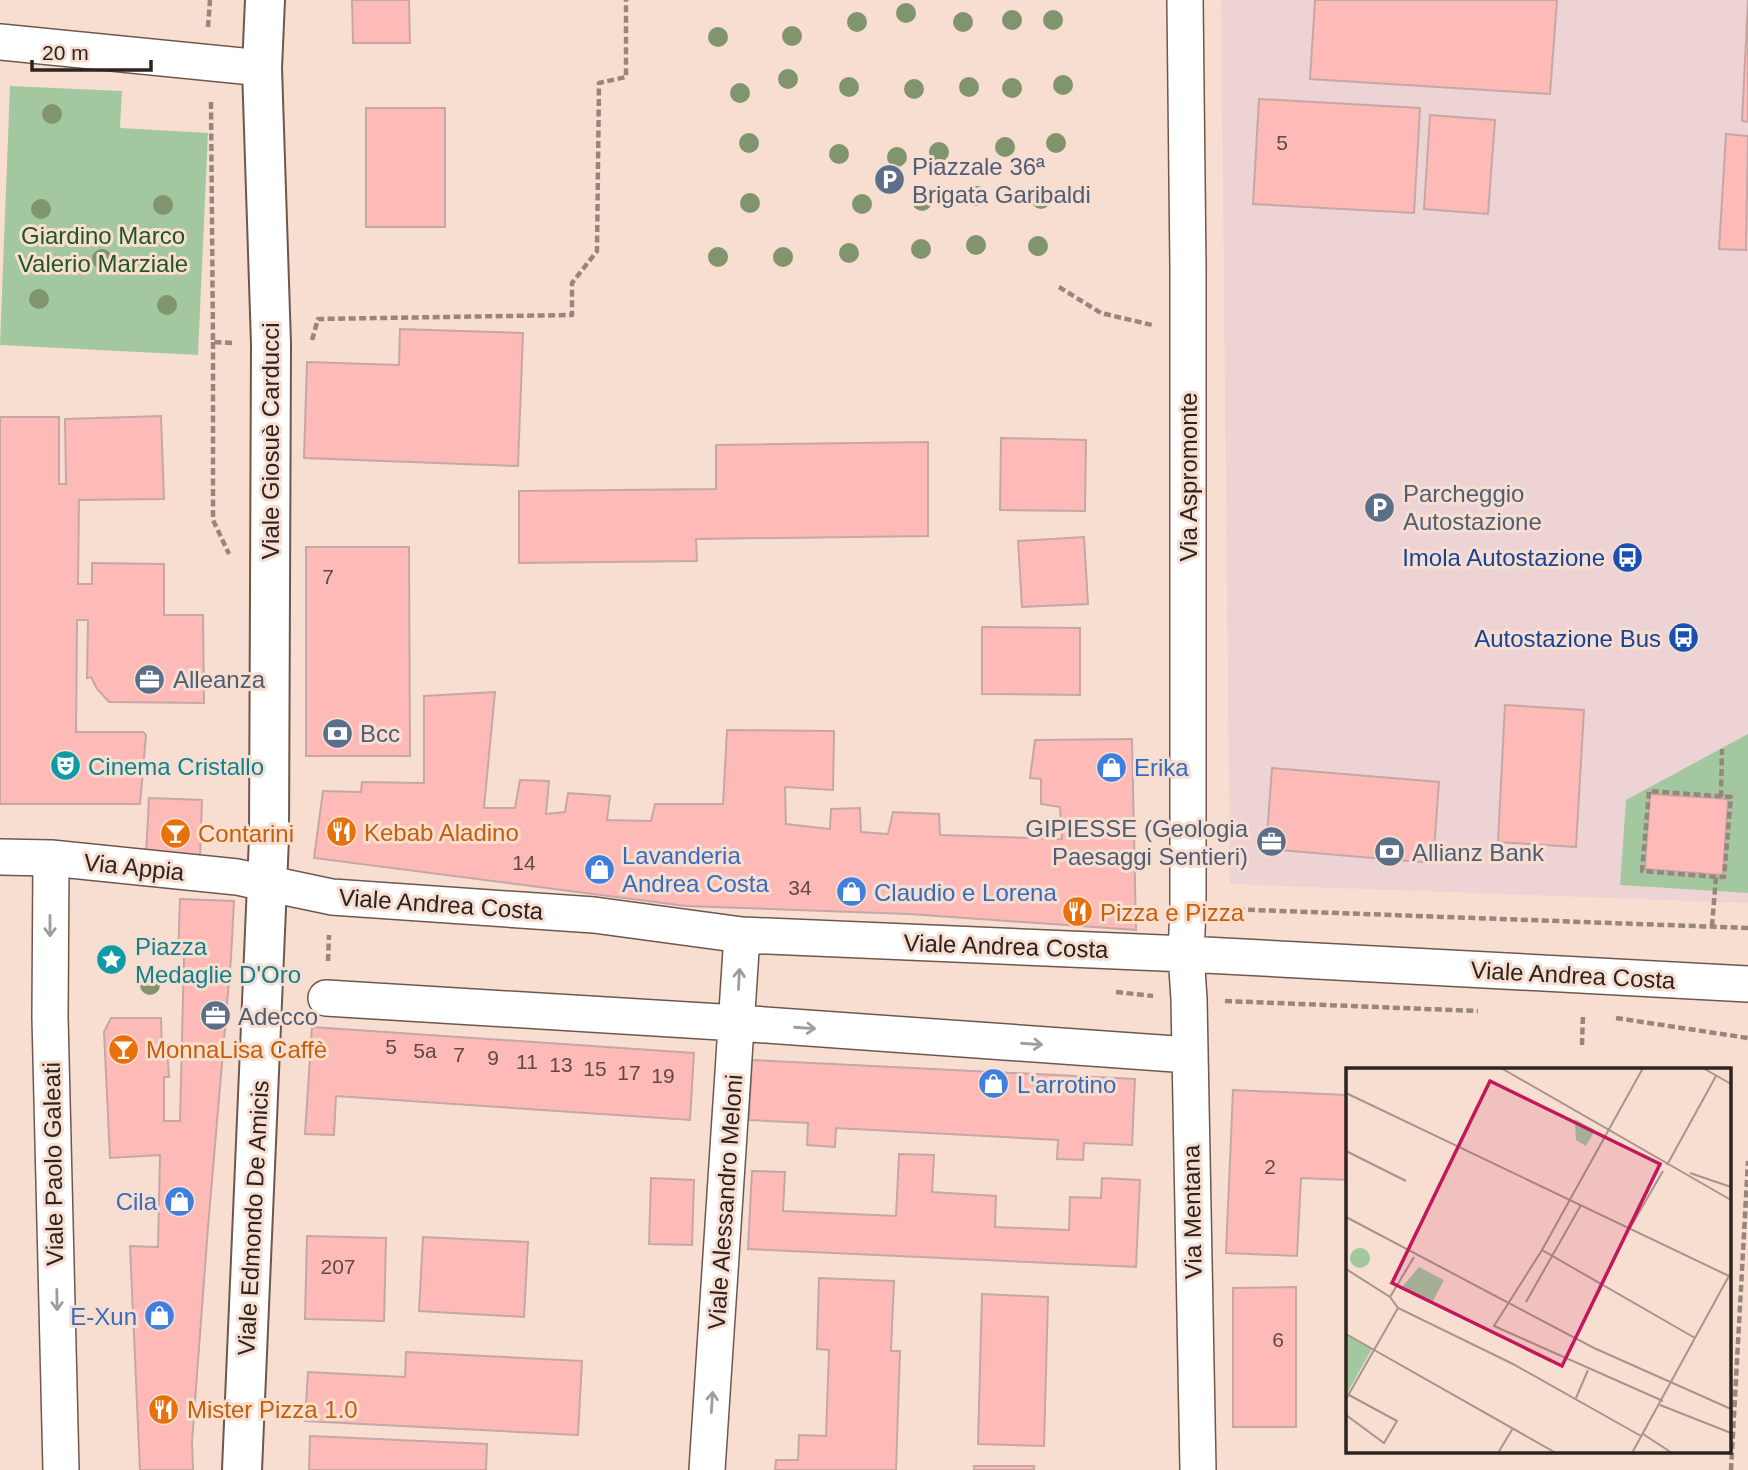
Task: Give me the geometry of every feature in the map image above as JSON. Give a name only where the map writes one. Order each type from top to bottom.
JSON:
[{"type":"street","name":"Viale Giosuè Carducci","points":[[265,0],[262,68],[271,344],[268,882]]},
{"type":"street","name":"Via Aspromonte","points":[[1185,0],[1188,268],[1186,954]]},
{"type":"street","points":[[0,42],[262,68]]},
{"type":"street","name":"Via Appia","points":[[0,857],[51,858],[268,882]]},
{"type":"street","name":"Viale Paolo Galeati","points":[[51,858],[50,1017],[61,1470]]},
{"type":"street","name":"Viale Andrea Costa","points":[[268,882],[332,897],[594,915],[741,935],[1186,954],[1748,984]]},
{"type":"street","name":"Viale Edmondo De Amicis","points":[[242,1470],[268,882]]},
{"type":"street","name":"Viale Alessandro Meloni","points":[[707,1470],[741,935]]},
{"type":"street","name":"Via Mentana","points":[[1186,954],[1198,1470]]},
{"type":"street","points":[[326,998],[737,1023],[1189,1055]]},
{"type":"path","points":[[211,104],[213,342],[271,344],[313,339],[318,319],[572,315],[572,282],[597,251],[599,83],[626,77],[626,0]]},
{"type":"path","points":[[1059,287],[1101,313],[1156,325]]},
{"type":"path","points":[[1721,797],[1723,749]]},
{"type":"path","points":[[1648,791],[1731,797],[1724,877],[1716,877],[1642,871],[1648,791]]},
{"type":"path","points":[[1712,926],[1716,877]]},
{"type":"path","points":[[1227,909],[1748,928]]},
{"type":"path","points":[[1582,1045],[1583,1015]]},
{"type":"path","points":[[1731,1470],[1748,1161]]},
{"type":"shaded area","points":[[1221,0],[1748,0],[1748,903],[1230,884]]},
{"type":"green space","name":"Giardino Marco Valerio Marziale","points":[[10,86],[122,91],[120,128],[208,133],[198,355],[0,345]]},
{"type":"green space","points":[[1748,734],[1748,893],[1620,885],[1626,800]]},
{"type":"building","points":[[352,0],[409,0],[410,43],[353,43]]},
{"type":"building","points":[[1315,0],[1557,0],[1550,94],[1310,79]]},
{"type":"building","points":[[1748,0],[1748,122],[1742,121]]},
{"type":"building","points":[[1259,99],[1420,108],[1414,213],[1253,204]]},
{"type":"building","points":[[366,108],[445,108],[445,227],[366,227]]},
{"type":"building","points":[[1430,115],[1495,120],[1488,214],[1424,209]]},
{"type":"building","points":[[1726,134],[1748,136],[1746,250],[1719,249]]},
{"type":"building","points":[[400,329],[523,333],[518,466],[304,458],[307,362],[399,365]]},
{"type":"building","points":[[161,416],[164,499],[79,500],[78,584],[92,584],[92,563],[164,564],[164,615],[203,615],[204,703],[109,702],[97,689],[91,677],[87,678],[88,620],[77,620],[76,732],[143,732],[146,735],[140,804],[0,804],[0,417],[59,417],[59,484],[66,484],[65,419]]},
{"type":"building","points":[[1001,438],[1086,440],[1085,511],[1000,510]]},
{"type":"building","points":[[928,442],[928,536],[696,539],[697,561],[519,563],[519,491],[716,489],[716,445]]},
{"type":"building","points":[[1084,537],[1088,604],[1022,607],[1018,541]]},
{"type":"building","points":[[306,547],[409,547],[410,756],[306,756]]},
{"type":"building","points":[[982,627],[1080,628],[1080,695],[982,694]]},
{"type":"building","points":[[495,692],[484,808],[515,808],[520,780],[549,781],[546,814],[565,812],[568,793],[610,796],[607,820],[651,821],[655,804],[723,804],[727,730],[834,731],[833,790],[785,787],[786,824],[830,829],[831,809],[860,808],[861,832],[888,834],[893,812],[939,814],[940,835],[1062,839],[1060,807],[1041,804],[1041,779],[1030,778],[1035,740],[1132,739],[1136,930],[909,914],[686,906],[314,858],[323,791],[361,792],[362,782],[424,783],[424,696]]},
{"type":"building","points":[[1505,705],[1584,710],[1576,847],[1498,842]]},
{"type":"building","points":[[1272,768],[1439,782],[1433,863],[1266,849]]},
{"type":"building","points":[[1650,794],[1728,799],[1723,875],[1645,869]]},
{"type":"building","points":[[149,798],[202,800],[200,858],[146,855]]},
{"type":"building","points":[[180,899],[234,901],[231,958],[192,1442],[193,1470],[140,1470],[130,1246],[158,1247],[160,1155],[110,1158],[104,1032],[111,1018],[161,1018],[162,1049],[167,1048],[169,1077],[164,1077],[164,1121],[180,1121],[184,956],[178,956]]},
{"type":"building","points":[[312,1027],[694,1053],[690,1120],[336,1096],[334,1135],[305,1134]]},
{"type":"building","points":[[752,1060],[1135,1079],[1132,1145],[1084,1143],[1083,1160],[1057,1159],[1058,1140],[836,1128],[835,1147],[807,1145],[808,1123],[749,1120]]},
{"type":"building","points":[[1233,1090],[1346,1095],[1346,1180],[1301,1178],[1297,1256],[1226,1253]]},
{"type":"building","points":[[899,1154],[934,1155],[932,1192],[996,1196],[995,1227],[1069,1230],[1070,1197],[1101,1198],[1102,1178],[1140,1180],[1136,1267],[748,1249],[752,1171],[785,1172],[783,1211],[896,1216]]},
{"type":"building","points":[[651,1178],[694,1180],[692,1245],[649,1244]]},
{"type":"building","points":[[307,1236],[386,1238],[384,1321],[305,1319]]},
{"type":"building","points":[[423,1237],[528,1242],[524,1317],[419,1311]]},
{"type":"building","points":[[819,1278],[894,1281],[891,1351],[900,1351],[896,1470],[775,1470],[776,1460],[798,1460],[799,1435],[826,1436],[829,1350],[817,1349]]},
{"type":"building","points":[[1296,1287],[1296,1427],[1233,1427],[1233,1288]]},
{"type":"building","points":[[982,1294],[1048,1297],[1044,1446],[978,1444]]},
{"type":"building","points":[[406,1352],[582,1361],[578,1435],[305,1421],[308,1372],[405,1377]]},
{"type":"building","points":[[310,1436],[487,1444],[486,1470],[309,1470]]},
{"type":"building","points":[[974,1466],[1034,1466],[1034,1470],[974,1470]]},
{"type":"place","name":"Piazzale 36ª Brigata Garibaldi","points":[[889,180]]},
{"type":"place","name":"Parcheggio Autostazione","points":[[1380,507]]},
{"type":"place","name":"Imola Autostazione","points":[[1628,557]]},
{"type":"place","name":"Autostazione Bus","points":[[1684,638]]},
{"type":"place","name":"Alleanza","points":[[150,679]]},
{"type":"place","name":"Bcc","points":[[337,733]]},
{"type":"place","name":"Cinema Cristallo","points":[[65,766]]},
{"type":"place","name":"Erika","points":[[1111,767]]},
{"type":"place","name":"Kebab Aladino","points":[[341,832]]},
{"type":"place","name":"Contarini","points":[[175,833]]},
{"type":"place","name":"GIPIESSE (Geologia Paesaggi Sentieri)","points":[[1271,842]]},
{"type":"place","name":"Allianz Bank","points":[[1389,852]]},
{"type":"place","name":"Lavanderia Andrea Costa","points":[[599,869]]},
{"type":"place","name":"Claudio e Lorena","points":[[851,892]]},
{"type":"place","name":"Pizza e Pizza","points":[[1077,912]]},
{"type":"place","name":"Piazza Medaglie D'Oro","points":[[112,960]]},
{"type":"place","name":"Adecco","points":[[215,1016]]},
{"type":"place","name":"MonnaLisa Caffè","points":[[123,1049]]},
{"type":"place","name":"L'arrotino","points":[[994,1084]]},
{"type":"place","name":"Cila","points":[[180,1201]]},
{"type":"place","name":"E-Xun","points":[[160,1316]]},
{"type":"place","name":"Mister Pizza 1.0","points":[[164,1409]]}]
